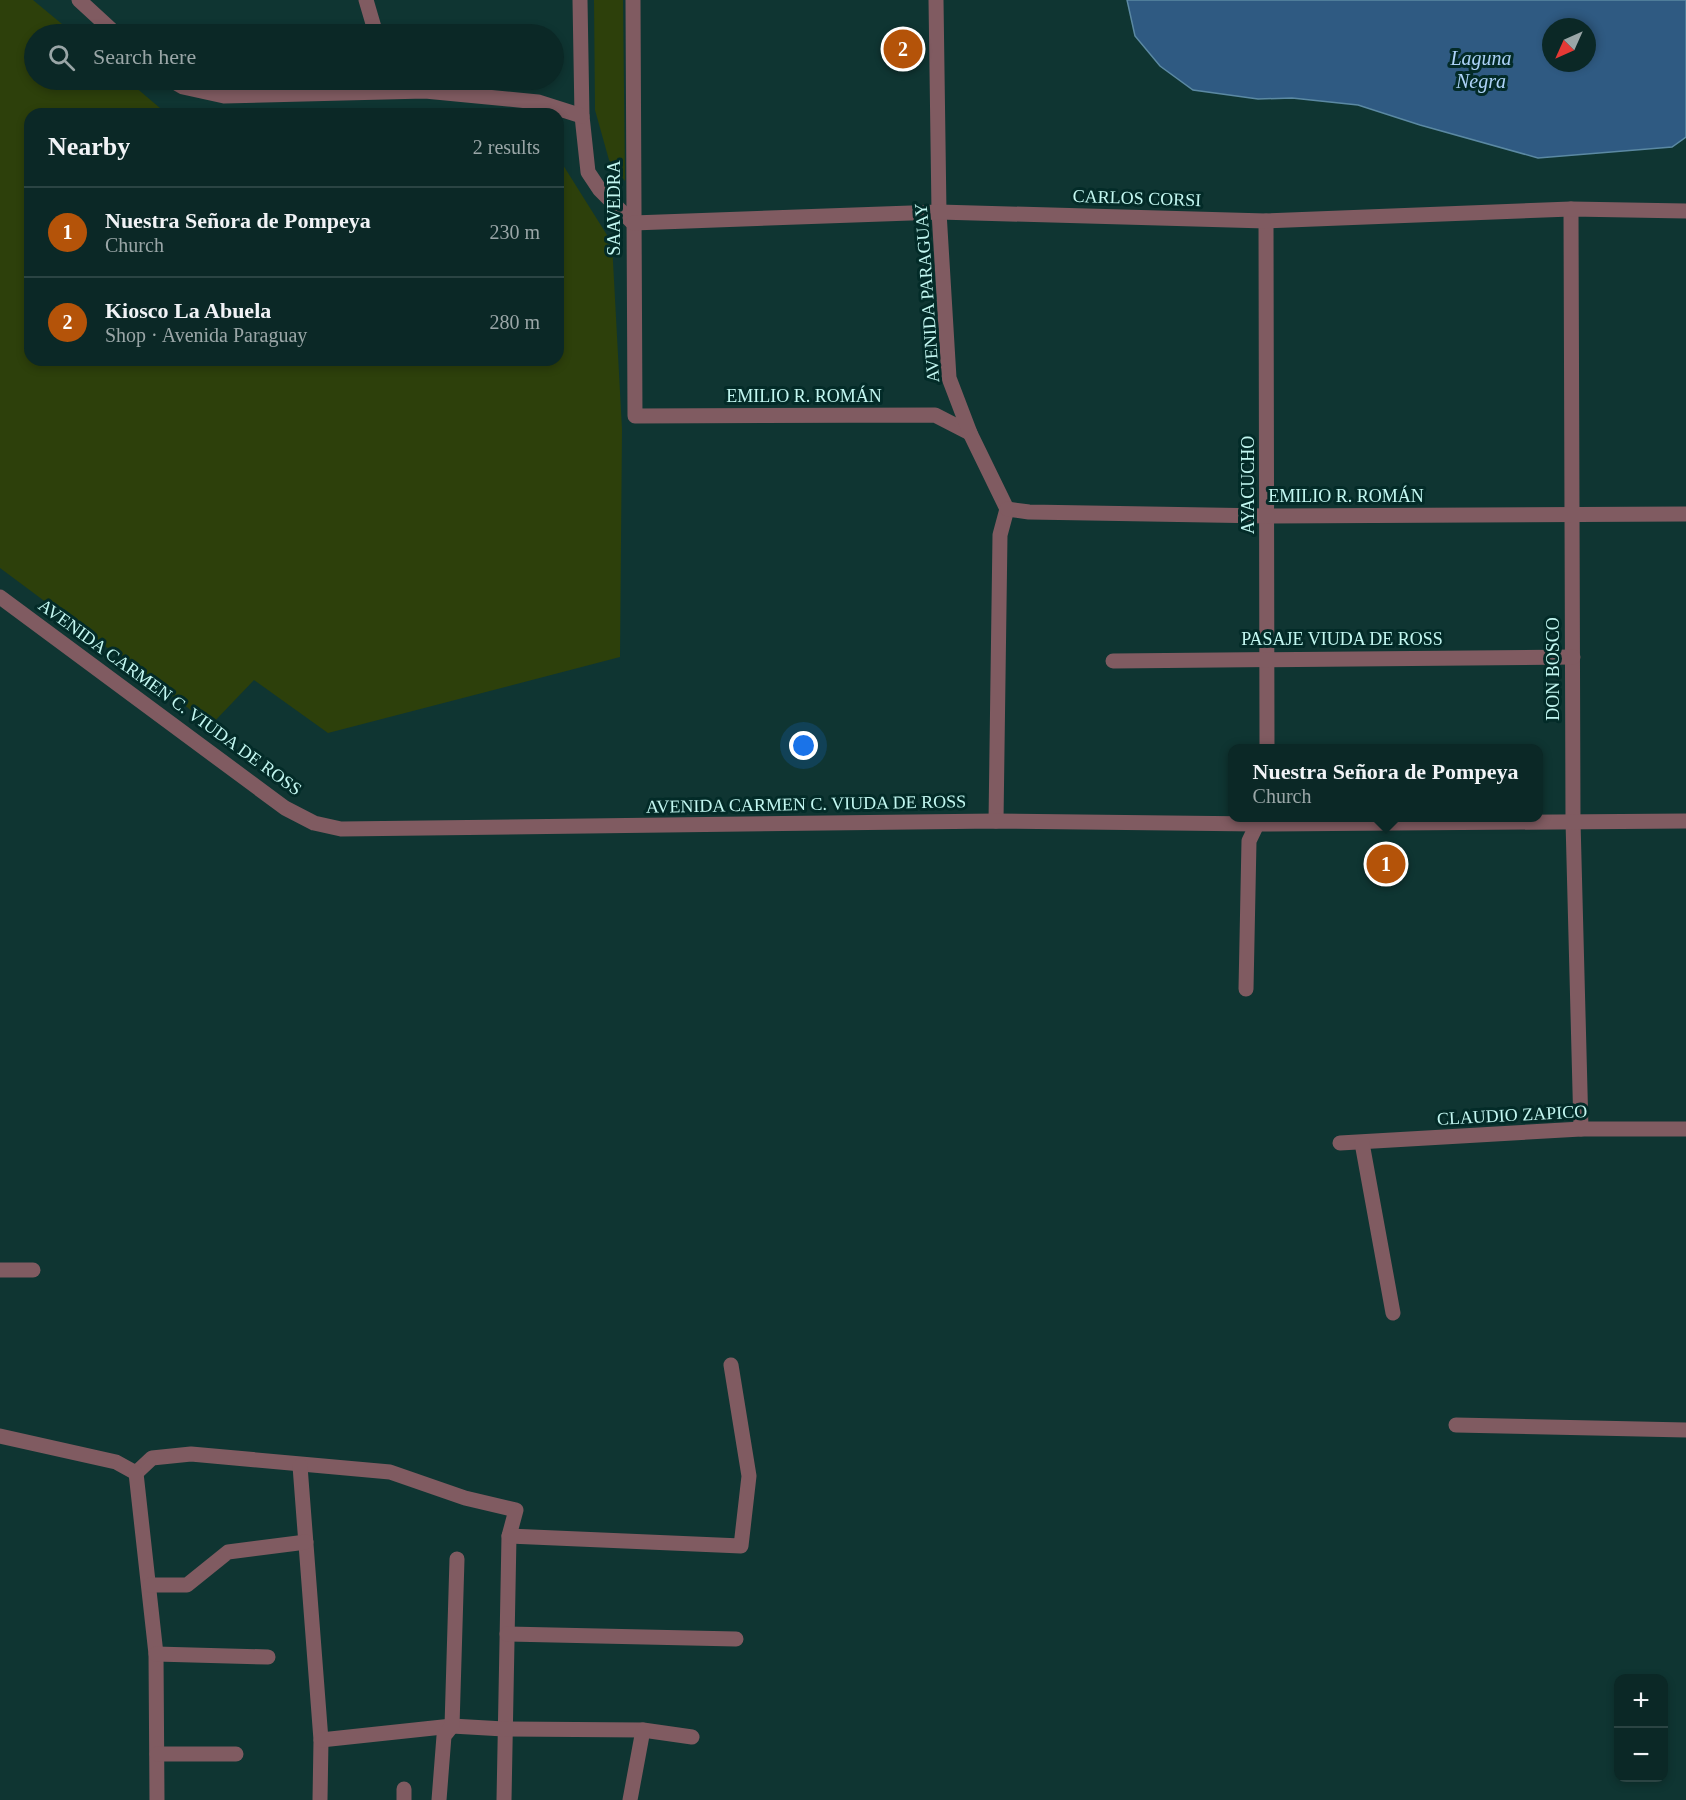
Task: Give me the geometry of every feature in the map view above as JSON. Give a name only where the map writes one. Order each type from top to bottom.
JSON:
[{"type":"street","points":[[79,0],[105,24]]},
{"type":"street","points":[[366,0],[373,24]]},
{"type":"street","name":"SAAVEDRA","points":[[580,0],[582,116],[588,172],[600,190],[633,223]]},
{"type":"street","name":"SAAVEDRA","points":[[633,0],[635,416]]},
{"type":"street","name":"AVENIDA PARAGUAY","points":[[936,0],[939,212],[949,378],[970,433],[1007,508]]},
{"type":"street","points":[[197,90],[224,96],[330,90]]},
{"type":"street","points":[[454,90],[538,102],[557,108]]},
{"type":"street","points":[[564,110],[582,116]]},
{"type":"street","name":"CARLOS CORSI","points":[[633,223],[939,212],[1266,221],[1571,209],[1686,211]]},
{"type":"street","name":"DON BOSCO","points":[[1571,209],[1573,821],[1581,1129]]},
{"type":"street","name":"AYACUCHO","points":[[1266,221],[1268,744]]},
{"type":"street","name":"EMILIO R. ROMÁN","points":[[635,416],[935,415],[970,433]]},
{"type":"street","points":[[996,821],[1000,535],[1007,508]]},
{"type":"street","name":"EMILIO R. ROMÁN","points":[[1007,508],[1029,512],[1268,516],[1686,514]]},
{"type":"street","name":"AVENIDA CARMEN C. VIUDA DE ROSS","points":[[0,597],[285,808],[314,823],[341,829],[996,821],[1228,821]]},
{"type":"street","name":"PASAJE VIUDA DE ROSS","points":[[1113,662],[1266,658],[1573,657]]},
{"type":"street","name":"AVENIDA CARMEN C. VIUDA DE ROSS","points":[[1543,821],[1686,821]]},
{"type":"street","points":[[1246,989],[1249,841],[1258,822]]},
{"type":"street","name":"CLAUDIO ZAPICO","points":[[1340,1143],[1581,1129],[1686,1130]]},
{"type":"street","points":[[1362,1143],[1393,1313]]},
{"type":"street","points":[[0,1270],[33,1270]]},
{"type":"street","points":[[509,1536],[741,1546],[749,1476],[731,1365]]},
{"type":"street","points":[[1456,1425],[1686,1430]]},
{"type":"street","points":[[0,1436],[116,1462],[136,1473]]},
{"type":"street","points":[[136,1473],[152,1458],[191,1454],[300,1466],[390,1472],[465,1498],[516,1510],[509,1536],[504,1800]]},
{"type":"street","points":[[300,1466],[321,1740],[320,1800]]},
{"type":"street","points":[[136,1473],[156,1654],[157,1800]]},
{"type":"street","points":[[150,1585],[187,1584],[228,1552],[306,1542]]},
{"type":"street","points":[[439,1800],[444,1736],[452,1726],[457,1559]]},
{"type":"street","points":[[507,1634],[736,1639]]},
{"type":"street","points":[[156,1654],[268,1657]]},
{"type":"street","points":[[321,1740],[452,1726],[504,1729],[643,1730],[692,1737]]},
{"type":"street","points":[[630,1800],[643,1730]]},
{"type":"street","points":[[157,1754],[236,1754]]},
{"type":"green space","points":[[0,0],[33,0],[62,24],[24,24],[24,90],[139,90],[160,108],[24,108],[24,366],[564,366],[564,167],[612,243],[622,429],[620,657],[328,733],[254,680],[211,725],[0,568]]},
{"type":"green space","points":[[594,0],[623,0],[625,181],[609,160],[595,110]]},
{"type":"water","name":"Laguna Negra","points":[[1127,0],[1686,0],[1686,137],[1672,147],[1538,158],[1358,105],[1292,98],[1258,99],[1193,90],[1160,66],[1135,36]]},
{"type":"place","name":"Kiosco La Abuela","points":[[903,49]]},
{"type":"place","name":"Nuestra Señora de Pompeya","points":[[1386,864]]}]
